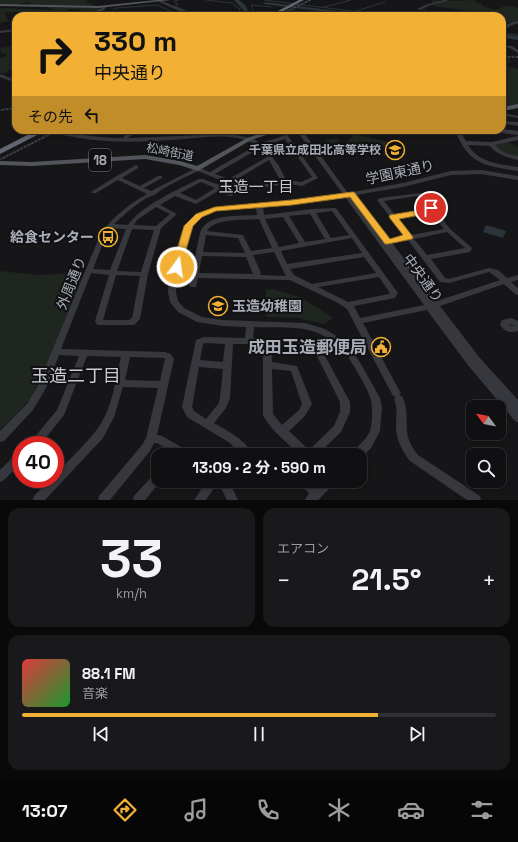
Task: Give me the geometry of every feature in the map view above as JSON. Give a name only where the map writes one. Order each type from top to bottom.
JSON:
[{"type":"highway","points":[[278,12],[303,0]]},
{"type":"highway","points":[[281,12],[303,0]]},
{"type":"highway","points":[[0,152],[30,134]]},
{"type":"highway","points":[[0,148],[34,134]]},
{"type":"main road","points":[[0,5],[104,7],[169,0]]},
{"type":"main road","points":[[506,108],[518,106]]},
{"type":"main road","name":"松崎街道","points":[[0,163],[32,164],[145,157],[180,163],[198,169],[249,139],[261,134]]},
{"type":"street","points":[[419,9],[426,4],[435,4],[448,0]]},
{"type":"street","points":[[160,1],[181,12]]},
{"type":"street","points":[[160,1],[185,12]]},
{"type":"street","points":[[93,12],[104,7]]},
{"type":"street","points":[[506,28],[518,22]]},
{"type":"street","points":[[0,32],[12,30]]},
{"type":"street","points":[[506,46],[511,47],[518,52]]},
{"type":"street","points":[[0,75],[12,80]]},
{"type":"street","points":[[506,115],[518,117]]},
{"type":"street","points":[[506,122],[518,124]]},
{"type":"street","points":[[506,132],[518,133]]},
{"type":"street","points":[[70,134],[83,137],[125,139],[187,138],[213,134]]},
{"type":"street","points":[[125,139],[130,134]]},
{"type":"street","points":[[233,134],[249,139],[261,145],[283,179],[282,181]]},
{"type":"street","name":"中央通り","points":[[302,134],[388,242],[470,362],[518,418]]},
{"type":"street","name":"中央通り","points":[[308,134],[349,194],[432,305],[518,407]]},
{"type":"street","points":[[459,134],[470,152],[480,159],[498,165],[518,169]]},
{"type":"street","points":[[198,169],[246,188],[280,183],[282,181],[302,184],[315,178],[287,138],[280,138],[261,145],[211,174]]},
{"type":"street","points":[[464,143],[492,144],[518,138]]},
{"type":"street","points":[[492,144],[502,154],[518,158]]},
{"type":"street","points":[[176,194],[196,202],[270,158]]},
{"type":"street","points":[[94,192],[136,167]]},
{"type":"street","name":"外周通り","points":[[0,438],[30,406],[41,388],[90,271],[104,233],[109,226],[123,211],[198,169]]},
{"type":"street","name":"学園東通り","points":[[250,324],[208,322],[194,318],[179,308],[174,302],[172,287],[186,231],[192,221],[199,215],[215,209],[292,203],[349,194],[403,185],[441,175],[460,172],[481,172],[518,178]]},
{"type":"street","points":[[140,188],[160,177]]},
{"type":"street","points":[[117,178],[153,194]]},
{"type":"street","points":[[156,205],[174,214],[158,228],[144,274],[134,322],[100,323],[99,321],[113,273],[129,228],[134,220],[156,205],[201,180],[228,191],[230,195]]},
{"type":"street","points":[[426,258],[468,250],[469,248],[448,230],[418,194],[380,200],[441,279],[449,281],[489,270],[495,272],[518,292]]},
{"type":"street","points":[[259,205],[261,218],[291,277],[347,305],[358,321],[398,396],[403,414],[402,435],[408,450],[414,458],[476,500]]},
{"type":"street","points":[[193,285],[203,233],[206,227],[219,220],[261,218],[332,208],[336,210],[394,293],[392,296],[352,302],[347,305]]},
{"type":"street","points":[[312,211],[329,240]]},
{"type":"street","points":[[393,217],[431,211]]},
{"type":"street","points":[[285,215],[303,245]]},
{"type":"street","points":[[109,226],[158,228]]},
{"type":"street","points":[[388,242],[448,230]]},
{"type":"street","points":[[203,233],[239,234],[250,254],[257,273],[256,277]]},
{"type":"street","points":[[199,254],[250,254],[354,236]]},
{"type":"street","points":[[285,267],[367,254]]},
{"type":"street","points":[[90,271],[144,274]]},
{"type":"street","points":[[312,288],[315,285],[381,274]]},
{"type":"street","points":[[195,275],[291,277]]},
{"type":"street","points":[[358,321],[432,305],[518,277]]},
{"type":"street","points":[[518,324],[508,321],[504,325],[509,329],[514,330],[518,328]]},
{"type":"street","points":[[250,341],[250,324],[294,325],[314,328],[329,334],[347,349],[375,398],[377,407],[375,431],[364,448]]},
{"type":"street","points":[[243,448],[234,440],[190,414],[187,408],[199,342],[204,340],[300,342],[316,349],[345,402],[345,412],[338,429],[316,448]]},
{"type":"street","points":[[208,424],[223,405],[225,398],[229,341]]},
{"type":"street","points":[[267,342],[268,415],[282,431],[300,448]]},
{"type":"street","points":[[57,352],[168,356],[170,359],[151,439],[141,454],[103,500]]},
{"type":"street","points":[[41,436],[55,421],[63,408],[84,353]]},
{"type":"street","points":[[44,498],[94,441],[106,425],[112,410],[126,355]]},
{"type":"street","points":[[195,363],[228,366]]},
{"type":"street","points":[[267,366],[292,366],[307,404],[302,412],[282,431]]},
{"type":"street","points":[[119,383],[164,385]]},
{"type":"street","points":[[151,439],[158,439],[171,448]]},
{"type":"street","points":[[0,477],[12,465]]},
{"type":"street","points":[[138,500],[151,484]]},
{"type":"street","points":[[199,500],[208,488]]},
{"type":"street","points":[[227,488],[233,500]]},
{"type":"street","points":[[313,496],[322,488]]},
{"type":"shaded area","points":[[0,0],[88,0],[86,2],[97,6],[33,6],[28,2],[16,5],[0,5]]},
{"type":"shaded area","points":[[433,0],[474,0],[475,2],[482,4],[482,6],[496,10],[502,7],[512,6],[518,8],[518,25],[506,21],[506,12],[470,12],[434,6],[431,4]]},
{"type":"shaded area","points":[[0,8],[56,10],[48,8],[100,8],[92,12],[77,11],[83,9],[71,9],[66,11],[68,12],[10,12],[4,13],[9,21],[0,23]]},
{"type":"shaded area","points":[[12,46],[12,69],[6,73],[0,73],[0,58],[6,57],[7,54],[1,53],[0,48]]},
{"type":"shaded area","points":[[506,58],[510,59],[511,62],[506,66]]},
{"type":"shaded area","points":[[506,66],[518,69],[518,105],[511,106],[506,104]]},
{"type":"shaded area","points":[[355,134],[396,144],[352,151],[346,143]]},
{"type":"shaded area","points":[[337,138],[347,150],[335,152],[325,140]]},
{"type":"shaded area","points":[[508,142],[518,147],[518,157],[501,151],[494,144]]},
{"type":"shaded area","points":[[486,225],[506,231],[503,238],[483,232]]},
{"type":"shaded area","points":[[0,271],[37,275],[84,273],[49,359],[31,398],[18,413],[0,429]]},
{"type":"shaded area","points":[[272,289],[300,297],[333,318],[324,324],[297,318],[268,317],[266,316],[266,290]]},
{"type":"waterway","points":[[174,1],[179,0]]},
{"type":"waterway","points":[[206,0],[232,3]]},
{"type":"waterway","points":[[236,0],[244,7],[246,12]]},
{"type":"waterway","points":[[264,0],[359,12]]},
{"type":"waterway","points":[[324,7],[351,0]]},
{"type":"waterway","points":[[174,2],[178,4],[175,6],[188,12]]},
{"type":"waterway","points":[[356,11],[385,2]]},
{"type":"waterway","points":[[265,3],[338,12]]},
{"type":"waterway","points":[[233,4],[240,9],[239,12]]},
{"type":"waterway","points":[[113,10],[116,8],[157,5],[172,12]]},
{"type":"waterway","points":[[252,12],[251,5],[272,7]]},
{"type":"waterway","points":[[291,12],[295,10]]},
{"type":"waterway","points":[[506,33],[518,35]]},
{"type":"waterway","points":[[506,36],[518,38]]},
{"type":"railway","points":[[286,12],[310,0]]},
{"type":"railway","points":[[506,57],[518,57]]},
{"type":"railway","points":[[0,110],[12,108]]},
{"type":"railway","points":[[1,159],[50,134]]},
{"type":"place","name":"千葉県立成田北高等学校","points":[[395,150]]},
{"type":"place","name":"給食センター","points":[[108,237]]},
{"type":"place","name":"玉造幼稚園","points":[[218,306]]},
{"type":"place","name":"成田玉造郵便局","points":[[381,347]]},
{"type":"district","name":"玉造一丁目","points":[[256,186]]},
{"type":"district","name":"玉造二丁目","points":[[76,375]]},
{"type":"route","points":[[177,267],[186,231],[192,221],[199,215],[215,209],[292,203],[352,194],[388,242],[409,237],[393,217],[431,211],[431,208]]}]
